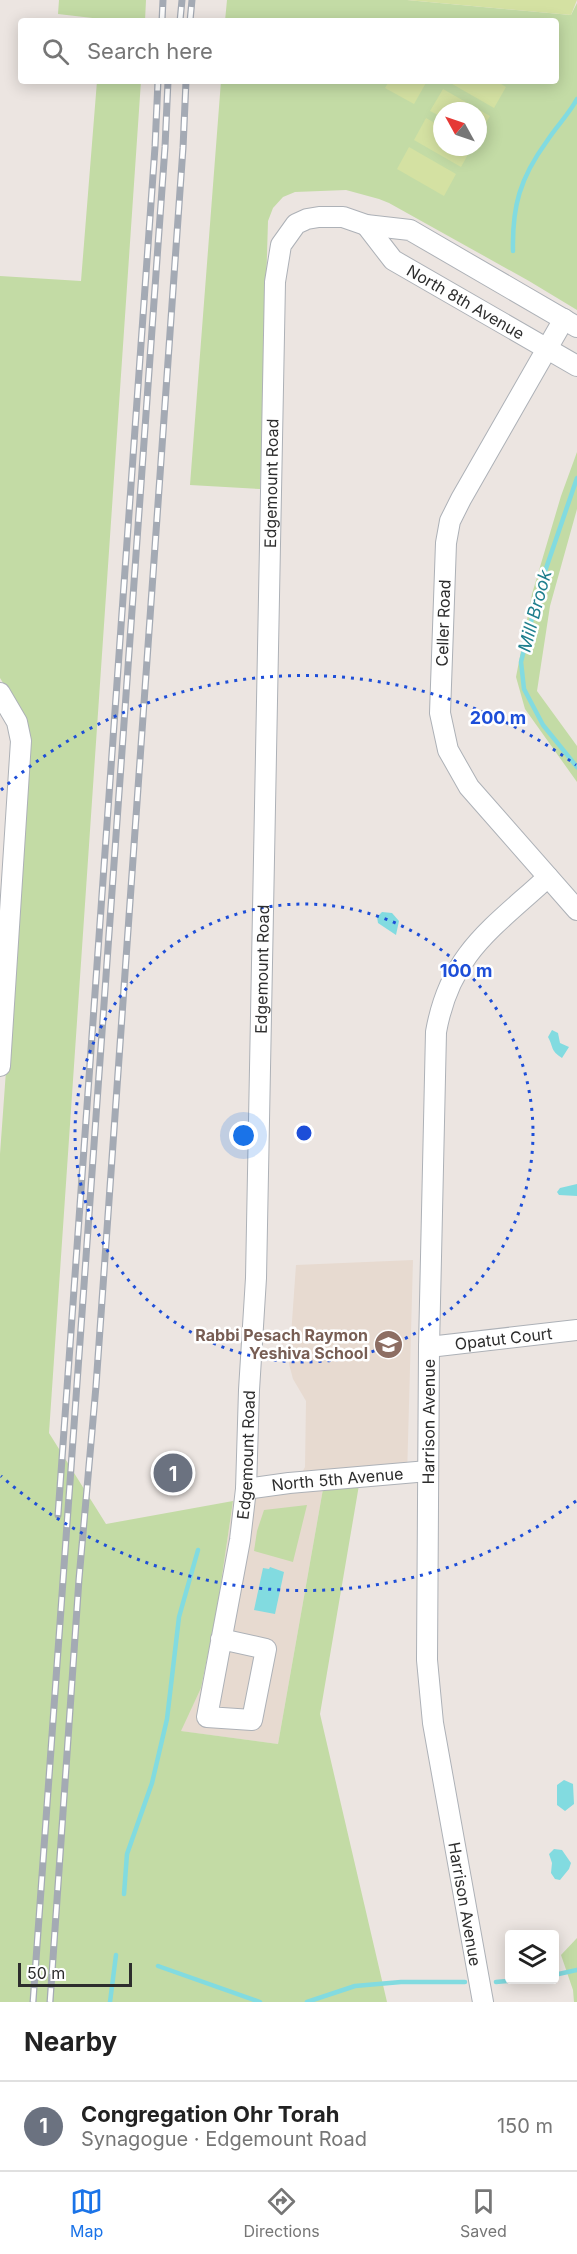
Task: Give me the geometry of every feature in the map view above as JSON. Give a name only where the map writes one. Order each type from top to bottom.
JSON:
[{"type":"street","name":"North 8th Avenue","points":[[296,224],[313,218],[343,217],[366,225],[410,230],[570,323]]},
{"type":"street","name":"Edgemount Road","points":[[221,1639],[266,1649],[252,1720],[207,1717],[221,1639],[240,1540],[246,1489],[256,1278],[275,282],[281,245],[296,224]]},
{"type":"street","name":"North 8th Avenue","points":[[366,225],[393,260],[577,366]]},
{"type":"street","name":"Celler Road","points":[[570,323],[546,348],[450,521],[446,543],[440,714],[448,750],[469,787],[577,910]]},
{"type":"street","points":[[0,693],[17,722],[21,741],[5,915],[0,1066]]},
{"type":"street","name":"Harrison Avenue","points":[[483,2002],[433,1723],[427,1660],[429,1347],[436,1032],[440,1009],[458,967],[486,933],[548,877]]},
{"type":"street","name":"Opatut Court","points":[[429,1347],[577,1330]]},
{"type":"street","name":"North 5th Avenue","points":[[246,1489],[428,1471]]},
{"type":"shaded area","points":[[413,1260],[407,1477],[323,1489],[278,1744],[180,1731],[201,1688],[217,1610],[233,1501],[291,1493],[305,1467],[306,1401],[293,1379],[289,1364],[296,1265]]},
{"type":"green space","points":[[59,0],[146,0],[145,18],[92,18],[58,14]]},
{"type":"green space","points":[[227,0],[407,0],[571,15],[577,3],[577,310],[529,281],[379,199],[346,190],[295,192],[283,197],[273,208],[268,221],[260,489],[190,485],[221,84],[559,84],[559,18],[225,18]]},
{"type":"green space","points":[[407,0],[577,0],[571,15]]},
{"type":"green space","points":[[97,84],[141,84],[49,1433],[106,1524],[233,1501],[217,1610],[201,1688],[181,1731],[278,1744],[323,1489],[359,1485],[320,1714],[387,2002],[0,2002],[0,1154],[30,738],[24,717],[0,678],[0,276],[81,281]]},
{"type":"green space","points":[[387,84],[425,84],[414,104],[385,88]]},
{"type":"green space","points":[[452,84],[501,84],[506,87],[494,108]]},
{"type":"green space","points":[[443,89],[466,102],[435,102]]},
{"type":"green space","points":[[426,118],[433,122],[433,151],[414,140]]},
{"type":"green space","points":[[409,147],[456,174],[444,196],[397,169]]},
{"type":"green space","points":[[442,156],[467,156],[461,167]]},
{"type":"green space","points":[[577,452],[577,509],[550,606],[537,691],[577,746],[577,782],[525,709],[516,677],[532,594],[561,496]]},
{"type":"green space","points":[[307,1505],[293,1562],[254,1551],[257,1531],[264,1510]]},
{"type":"green space","points":[[577,1938],[577,2002],[574,2002],[573,1990],[561,1955]]},
{"type":"water","points":[[382,912],[392,913],[399,921],[396,935],[378,923],[377,917]]},
{"type":"water","points":[[552,1030],[558,1033],[560,1043],[569,1047],[562,1058],[554,1051],[548,1037]]},
{"type":"water","points":[[577,1184],[577,1196],[559,1195],[557,1192],[560,1188]]},
{"type":"water","points":[[270,1567],[284,1572],[275,1614],[254,1610],[263,1568],[269,1569]]},
{"type":"water","points":[[564,1780],[573,1784],[574,1804],[565,1811],[557,1805],[557,1785]]},
{"type":"water","points":[[554,1849],[562,1850],[571,1863],[560,1880],[555,1879],[551,1873],[552,1863],[549,1854]]},
{"type":"waterway","name":"Mill Brook","points":[[513,251],[516,206],[524,180],[530,167],[577,99]]},
{"type":"waterway","name":"Mill Brook","points":[[577,478],[540,586],[521,662],[524,689],[543,725],[577,767]]},
{"type":"waterway","points":[[124,1894],[127,1854],[152,1783],[167,1719],[179,1617],[198,1550]]},
{"type":"waterway","name":"Mill Brook","points":[[110,2002],[116,1955]]},
{"type":"waterway","name":"Mill Brook","points":[[158,1966],[260,2002]]},
{"type":"waterway","name":"Mill Brook","points":[[559,1974],[577,1970]]},
{"type":"waterway","name":"Mill Brook","points":[[496,1982],[505,1981]]},
{"type":"waterway","name":"Mill Brook","points":[[307,2002],[355,1986],[401,1982],[465,1982]]},
{"type":"railway","points":[[162,18],[163,0]]},
{"type":"railway","points":[[180,18],[182,0]]},
{"type":"railway","points":[[190,18],[192,0]]},
{"type":"railway","points":[[58,1515],[158,84]]},
{"type":"railway","points":[[33,2002],[168,84]]},
{"type":"railway","points":[[50,2002],[79,1579],[96,1386],[186,84]]},
{"type":"place","name":"Rabbi Pesach Raymon Yeshiva School","points":[[389,1344]]},
{"type":"place","name":"Congregation Ohr Torah","points":[[173,1473]]}]
